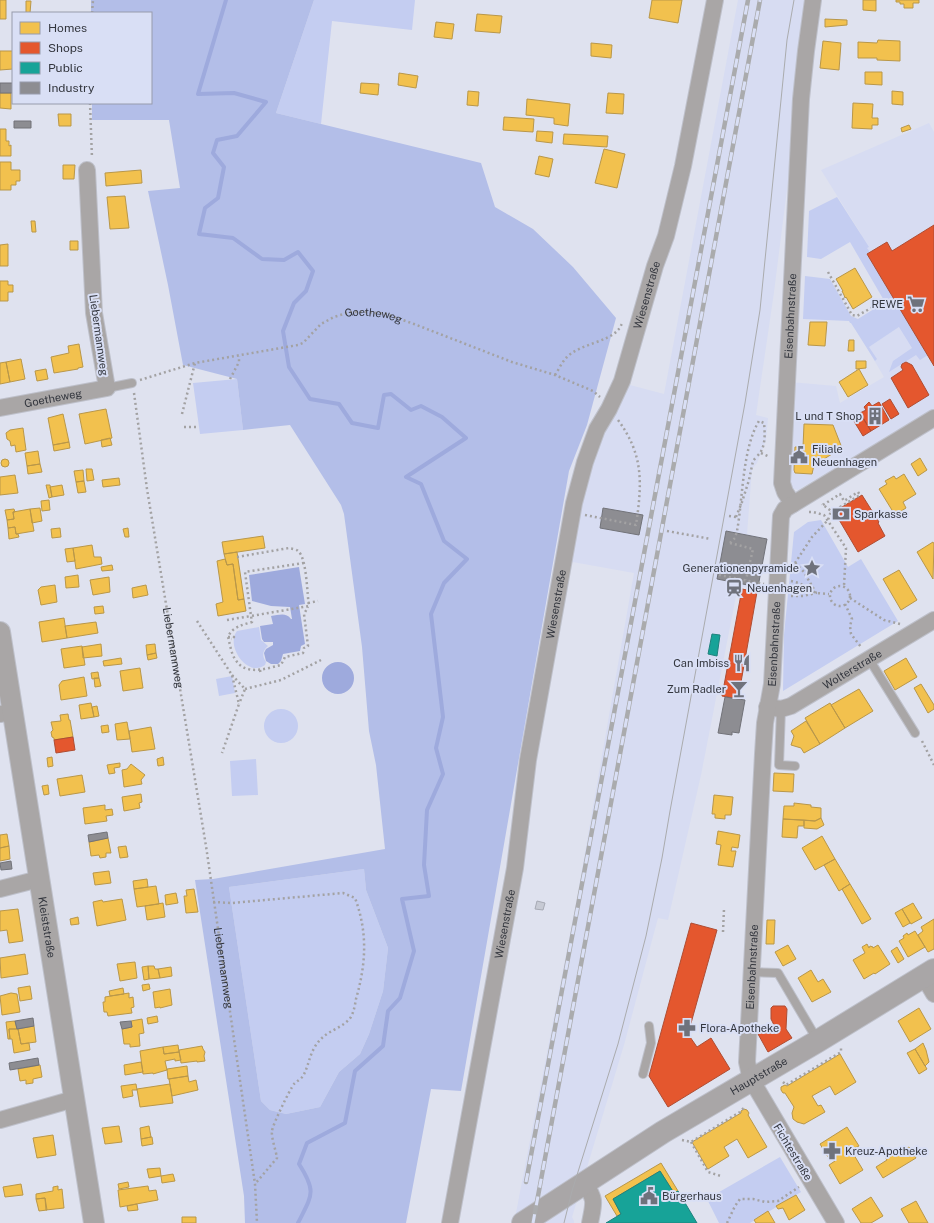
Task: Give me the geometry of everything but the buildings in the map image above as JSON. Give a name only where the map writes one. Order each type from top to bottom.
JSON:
[{"type":"main road","name":"Hauptstraße","points":[[523,1223],[663,1132],[818,1041],[931,980]]},
{"type":"street","name":"Wiesenstraße","points":[[450,1223],[514,868],[528,760],[574,503],[594,436],[614,415],[622,381],[655,266],[666,236],[683,166],[715,0]]},
{"type":"street","name":"Eisenbahnstraße","points":[[751,1080],[746,1062],[763,764],[774,708],[772,684],[774,588],[781,516],[785,508],[793,504],[785,492],[782,483],[800,201],[802,86],[813,0]]},
{"type":"street","name":"Liebermannweg","points":[[87,170],[94,313],[107,388]]},
{"type":"street","name":"Goetheweg","points":[[0,408],[107,388]]},
{"type":"street","points":[[793,504],[934,418]]},
{"type":"street","name":"Wolterstraße","points":[[774,708],[791,706],[934,620]]},
{"type":"street","name":"Kleiststraße","points":[[0,632],[6,713],[39,879],[94,1223]]},
{"type":"street","points":[[0,889],[39,879]]},
{"type":"street","name":"Fichtestraße","points":[[751,1080],[836,1223]]},
{"type":"street","points":[[0,1120],[74,1099]]},
{"type":"street","points":[[585,1183],[593,1196],[594,1205],[590,1223]]},
{"type":"lane","name":"Liebermannweg","points":[[107,388],[132,383]]},
{"type":"lane","points":[[869,659],[914,733]]},
{"type":"lane","points":[[774,708],[779,765]]},
{"type":"lane","points":[[763,764],[795,766]]},
{"type":"lane","points":[[752,972],[778,973],[818,1041]]},
{"type":"lane","points":[[643,1074],[651,1044],[649,1026]]},
{"type":"path","points":[[92,12],[93,0]]},
{"type":"path","points":[[87,170],[93,157],[90,104]]},
{"type":"path","points":[[828,272],[852,315],[857,316],[878,304]]},
{"type":"path","name":"Goetheweg","points":[[132,383],[195,363],[298,345],[303,343],[321,324],[334,317],[350,312],[386,314],[512,362],[555,375],[593,391],[599,396],[614,415],[634,449],[638,459],[640,476],[640,493],[636,525],[602,518]]},
{"type":"path","points":[[555,375],[568,355],[585,346],[604,339],[617,331]]},
{"type":"path","points":[[230,379],[239,362],[239,356]]},
{"type":"path","points":[[182,414],[195,363]]},
{"type":"path","name":"Liebermannweg","points":[[132,383],[147,489],[206,846],[255,1184],[257,1223]]},
{"type":"path","points":[[730,516],[736,517],[745,495],[753,461],[761,453],[765,435],[764,423],[759,421],[755,428],[747,458],[737,531],[730,543],[753,548],[746,580]]},
{"type":"path","points":[[184,428],[200,427]]},
{"type":"path","points":[[823,505],[840,494],[844,501],[858,492],[860,495],[840,506],[838,514],[831,512]]},
{"type":"path","points":[[808,512],[824,515],[846,548],[844,586]]},
{"type":"path","points":[[795,563],[812,537],[828,520]]},
{"type":"path","points":[[667,531],[711,539]]},
{"type":"path","points":[[237,557],[289,548],[298,550],[304,563],[308,604],[304,614],[308,646],[304,648],[303,653],[286,657],[281,665],[260,670],[248,669],[240,665],[234,658],[229,638],[233,629],[252,622],[245,572],[304,563]]},
{"type":"path","points":[[778,558],[790,559],[795,563],[804,572],[816,593]]},
{"type":"path","points":[[719,575],[746,580],[803,596],[816,593],[829,594]]},
{"type":"path","points":[[774,588],[788,580],[799,583],[816,593]]},
{"type":"path","points":[[829,594],[835,586],[844,586],[849,592],[850,598],[884,620],[901,624]]},
{"type":"path","points":[[829,594],[834,604],[840,606],[845,604],[850,598]]},
{"type":"path","points":[[227,620],[304,607],[318,601]]},
{"type":"path","points":[[845,604],[852,619],[850,626],[851,634],[869,659]]},
{"type":"path","points":[[197,621],[232,675],[246,689]]},
{"type":"path","points":[[246,689],[281,680],[321,660]]},
{"type":"path","points":[[260,670],[261,675]]},
{"type":"path","points":[[232,675],[239,704]]},
{"type":"path","points":[[222,754],[239,704],[246,689]]},
{"type":"path","points":[[914,733],[921,738],[930,753],[929,756],[934,765]]},
{"type":"path","points":[[213,902],[232,903],[344,893],[356,898],[364,926],[362,935],[365,948],[362,976],[354,1011],[350,1018],[342,1025],[322,1038],[312,1052],[303,1076],[288,1094],[272,1131],[277,1158],[255,1184]]},
{"type":"path","points":[[723,932],[724,909]]},
{"type":"path","points":[[781,1078],[786,1085],[841,1052],[841,1041]]},
{"type":"path","points":[[678,1139],[691,1142],[746,1107]]},
{"type":"path","points":[[691,1142],[708,1172],[721,1176]]},
{"type":"path","points":[[728,1223],[735,1206],[740,1199],[754,1199],[765,1202],[778,1201],[811,1181]]},
{"type":"shaded area","points":[[91,0],[314,0],[276,113],[481,163],[495,207],[533,229],[573,267],[616,318],[587,425],[569,471],[461,1091],[431,1089],[406,1223],[245,1223],[244,1196],[195,880],[213,879],[385,849],[376,765],[369,731],[362,647],[344,514],[341,505],[290,425],[243,430],[237,379],[183,365],[148,191],[180,188],[169,120],[92,120],[92,104],[152,104],[152,12],[91,12]],"holes":[[[364,869],[366,890],[388,948],[383,991],[369,1034],[360,1054],[339,1072],[320,1107],[286,1114],[270,1110],[261,1101],[229,887]]]},
{"type":"shaded area","points":[[314,0],[415,0],[412,30],[332,21],[321,124],[276,113]]},
{"type":"shaded area","points":[[738,0],[811,0],[774,292],[756,415],[768,418],[766,440],[757,463],[752,469],[747,534],[767,539],[758,589],[738,586],[701,775],[668,920],[658,918],[624,1045],[572,1217],[574,1223],[514,1223],[577,898],[634,573],[567,561],[592,455],[630,385],[664,394]]},
{"type":"shaded area","points":[[929,123],[934,132],[934,409],[798,490],[791,488],[788,485],[790,382],[836,386],[840,403],[884,377],[867,348],[899,327],[850,241],[861,234],[821,170]]},
{"type":"shaded area","points":[[837,197],[869,247],[867,248],[870,252],[867,254],[928,355],[920,360],[916,355],[889,372],[893,361],[912,348],[899,327],[869,347],[877,359],[875,361],[849,321],[803,319],[805,276],[830,279],[851,316],[858,319],[885,302],[850,242],[821,259],[807,257],[809,211]]},
{"type":"shaded area","points":[[237,379],[243,430],[200,434],[193,383]]},
{"type":"shaded area","points":[[821,520],[848,567],[861,559],[898,621],[783,691],[784,635],[794,532],[808,522]]},
{"type":"shaded area","points":[[299,567],[305,604],[299,605],[305,644],[301,646],[300,651],[283,654],[281,661],[278,664],[271,664],[266,661],[264,653],[266,649],[273,645],[273,642],[264,642],[262,639],[260,626],[273,624],[271,616],[287,615],[292,619],[290,607],[271,606],[252,601],[249,575]]},
{"type":"shaded area","points":[[259,627],[261,640],[268,646],[263,654],[266,662],[265,665],[258,668],[246,664],[240,658],[236,652],[234,637],[237,631]]},
{"type":"shaded area","points":[[335,662],[341,662],[351,669],[354,678],[353,684],[347,691],[341,694],[335,694],[325,687],[322,681],[322,675],[329,665]]},
{"type":"shaded area","points":[[232,676],[235,693],[219,696],[216,679]]},
{"type":"shaded area","points":[[278,709],[284,709],[288,710],[295,716],[298,726],[297,733],[291,740],[284,743],[278,743],[274,742],[267,736],[264,729],[264,723],[265,719],[271,712]]},
{"type":"shaded area","points":[[256,759],[258,795],[232,796],[230,761]]},
{"type":"shaded area","points":[[364,869],[366,890],[388,948],[383,991],[369,1034],[360,1054],[339,1072],[320,1107],[286,1114],[270,1110],[261,1101],[229,887]]},
{"type":"shaded area","points":[[780,1157],[801,1192],[750,1223],[719,1223],[707,1199]]},
{"type":"waterway","points":[[226,0],[198,94],[234,93],[266,102],[237,136],[217,140],[213,153],[224,167],[218,198],[205,208],[199,234],[233,238],[262,259],[284,260],[298,252],[313,271],[306,291],[294,303],[283,331],[289,367],[310,399],[339,404],[352,423],[378,428],[384,395],[391,394],[411,410],[421,406],[442,417],[466,438],[406,477],[421,484],[444,541],[467,559],[444,583],[431,614],[443,717],[436,748],[443,774],[427,810],[424,865],[429,896],[402,899],[414,951],[400,998],[388,1011],[383,1046],[355,1071],[345,1123],[307,1143],[299,1164],[308,1181],[310,1194],[307,1206],[298,1223]]},
{"type":"tram line","points":[[564,1223],[572,1191],[618,1044],[646,936],[662,858],[745,403],[760,310],[787,40],[794,0]]},
{"type":"railway","points":[[526,1182],[748,0]]},
{"type":"railway","points":[[533,1223],[760,0]]},
{"type":"place","name":"REWE","points":[[916,304]]},
{"type":"place","name":"L und T Shop","points":[[875,416]]},
{"type":"place","name":"Filiale Neuenhagen","points":[[799,455]]},
{"type":"place","name":"Sparkasse","points":[[841,514]]},
{"type":"place","name":"Generationenpyramide","points":[[812,568]]},
{"type":"place","name":"Neuenhagen","points":[[734,588]]},
{"type":"place","name":"Can Imbiss","points":[[742,663]]},
{"type":"place","name":"Zum Radler","points":[[739,689]]},
{"type":"place","name":"Flora-Apotheke","points":[[687,1028]]},
{"type":"place","name":"Kreuz-Apotheke","points":[[832,1151]]},
{"type":"place","name":"Bürgerhaus","points":[[649,1196]]}]
